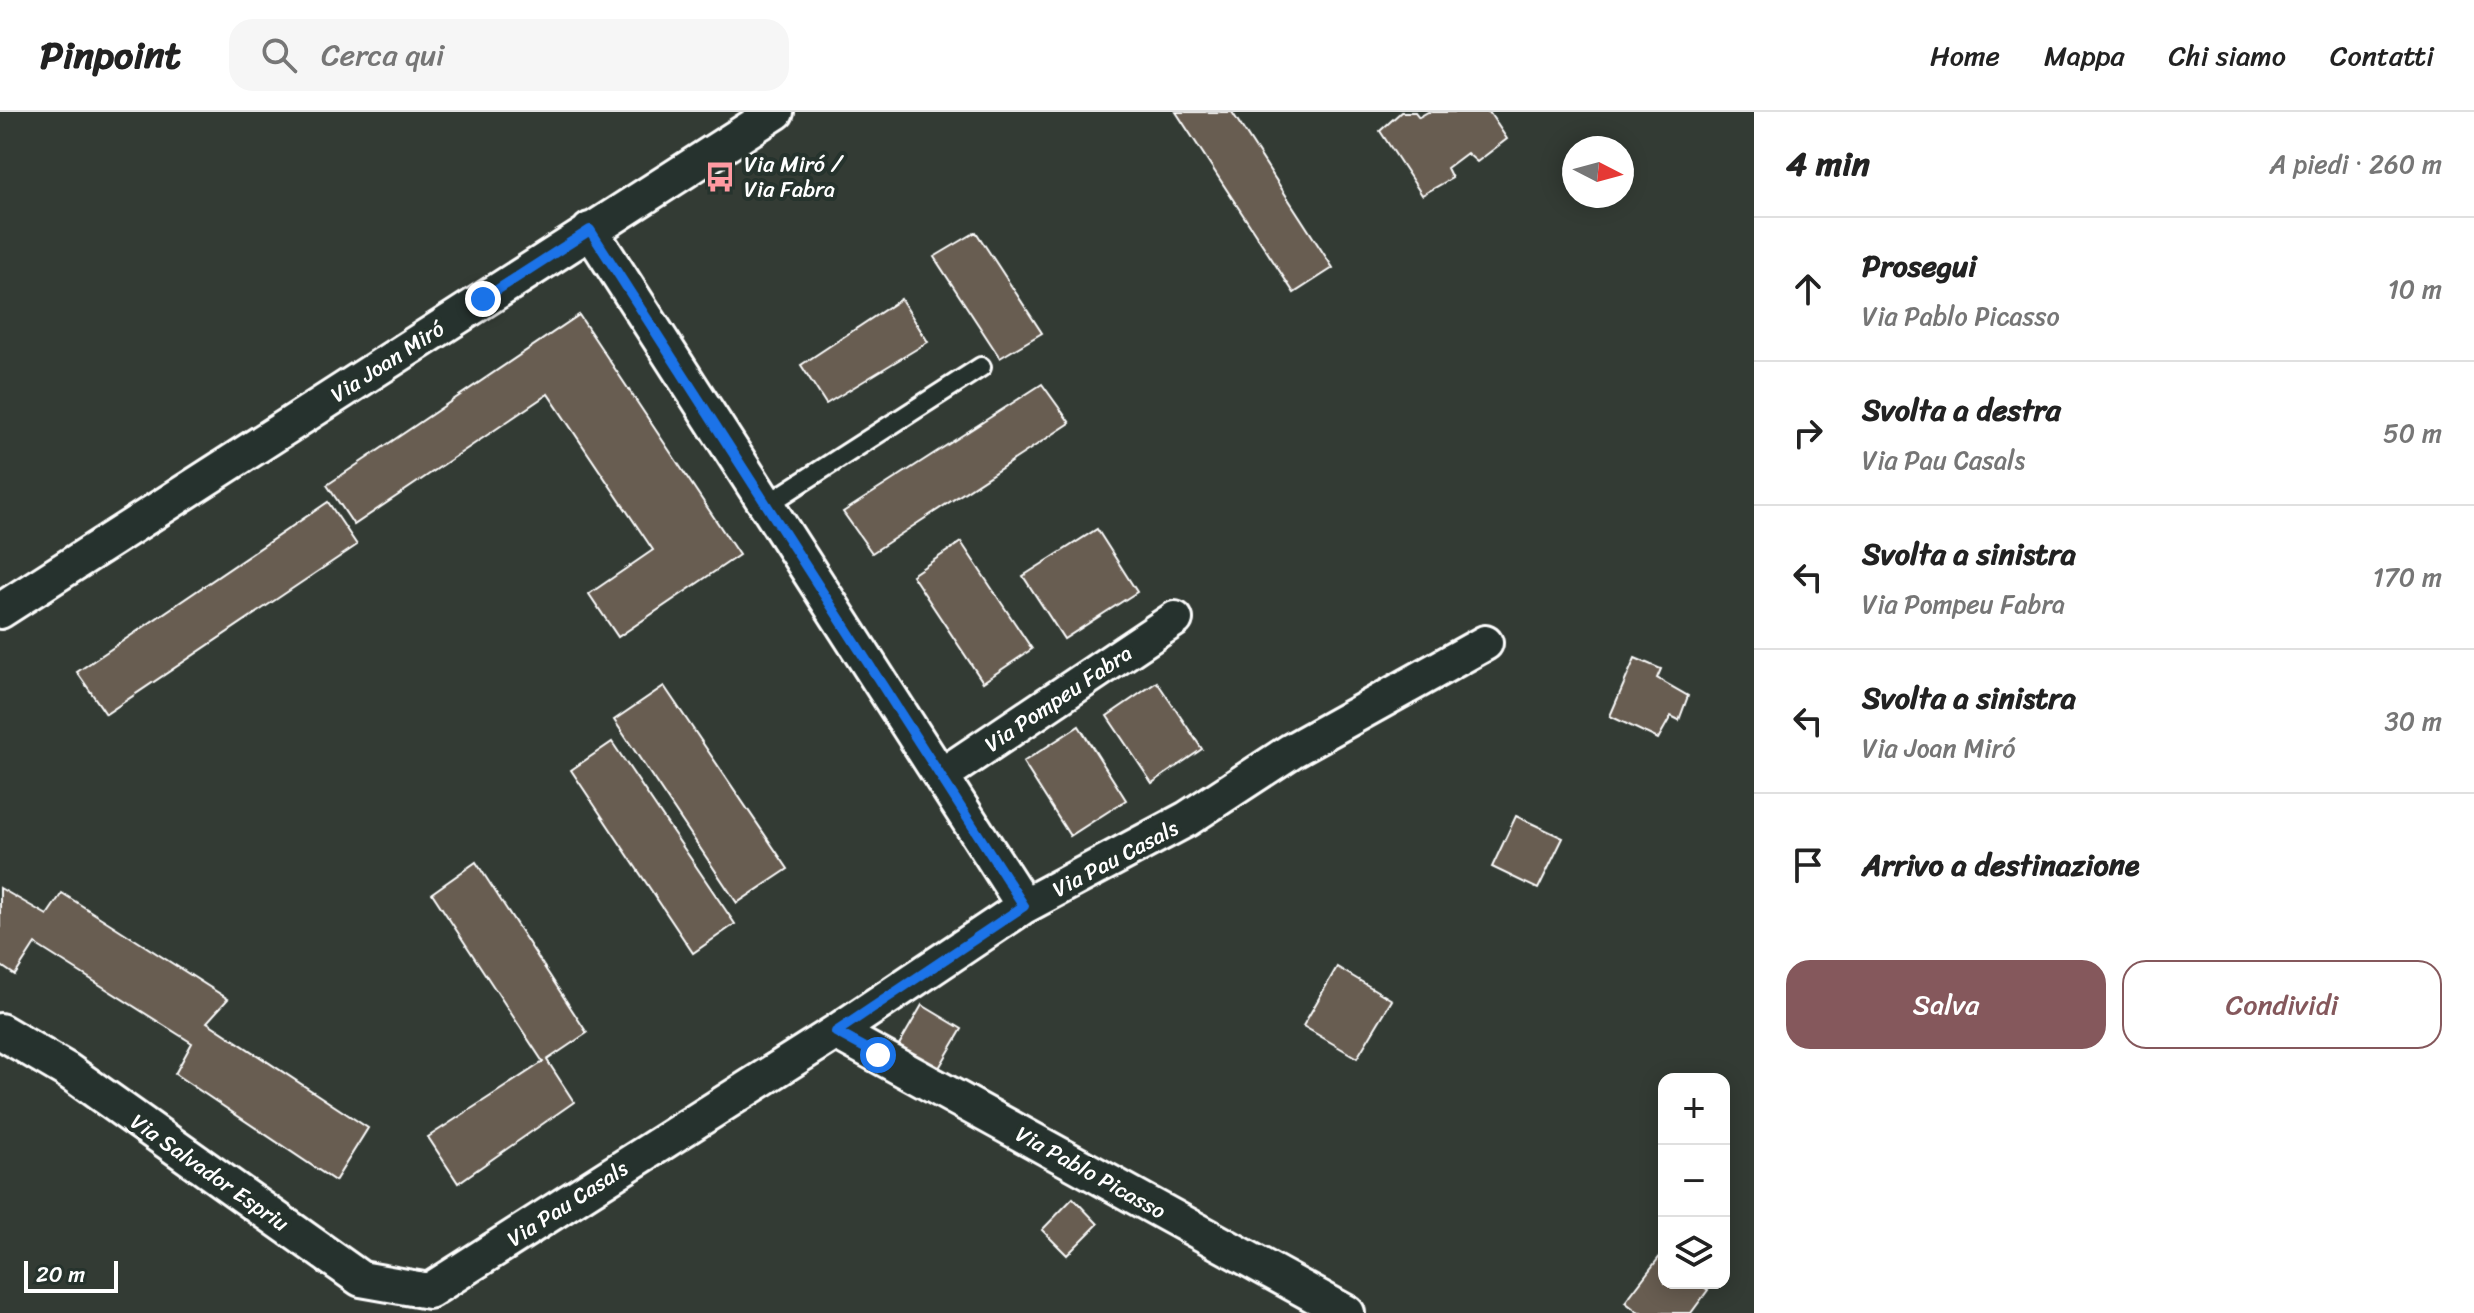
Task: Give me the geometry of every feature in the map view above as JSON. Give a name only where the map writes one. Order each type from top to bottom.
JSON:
[{"type":"street","name":"Via Joan Miró","points":[[0,611],[776,112]]},
{"type":"street","points":[[590,230],[1024,906]]},
{"type":"street","name":"Via Pompeu Fabra","points":[[941,776],[1175,619]]},
{"type":"street","name":"Via Pau Casals","points":[[429,1291],[836,1032],[1024,906],[1187,819],[1291,751],[1485,643]]},
{"type":"street","name":"Via Salvador Espriu","points":[[0,1031],[68,1071],[361,1279],[429,1291]]},
{"type":"street","name":"Via Pablo Picasso","points":[[836,1032],[1347,1313]]},
{"type":"lane","points":[[768,504],[981,367]]},
{"type":"building","points":[[1176,112],[1232,112],[1333,268],[1294,293]]},
{"type":"building","points":[[1401,112],[1415,112],[1419,117],[1428,112],[1489,112],[1507,139],[1477,162],[1467,153],[1447,168],[1452,178],[1422,195],[1380,131]]},
{"type":"building","points":[[976,232],[1042,333],[1000,358],[934,257]]},
{"type":"building","points":[[901,299],[928,342],[826,404],[801,365]]},
{"type":"building","points":[[579,315],[739,555],[618,637],[589,594],[653,550],[548,394],[354,525],[327,485]]},
{"type":"building","points":[[1042,384],[1070,423],[872,553],[843,512]]},
{"type":"building","points":[[328,502],[357,545],[106,714],[77,672]]},
{"type":"building","points":[[1097,529],[1137,592],[1064,639],[1023,576]]},
{"type":"building","points":[[961,542],[1032,649],[983,682],[912,575]]},
{"type":"building","points":[[1635,658],[1661,669],[1657,678],[1688,696],[1679,720],[1671,716],[1658,739],[1610,716]]},
{"type":"building","points":[[1157,682],[1202,749],[1152,783],[1107,716]]},
{"type":"building","points":[[664,686],[788,869],[737,903],[614,720]]},
{"type":"building","points":[[1079,726],[1126,800],[1070,836],[1023,762]]},
{"type":"building","points":[[612,742],[735,924],[693,953],[571,770]]},
{"type":"building","points":[[1516,816],[1563,838],[1538,889],[1492,867]]},
{"type":"building","points":[[476,862],[587,1033],[547,1060],[574,1102],[458,1183],[428,1137],[543,1062],[432,893]]},
{"type":"building","points":[[0,888],[47,915],[62,893],[228,999],[207,1022],[368,1128],[335,1181],[175,1074],[192,1043],[35,944],[15,975],[0,965]]},
{"type":"building","points":[[1337,967],[1392,1000],[1357,1058],[1303,1026]]},
{"type":"building","points":[[922,1005],[962,1029],[936,1073],[896,1050]]},
{"type":"building","points":[[1073,1198],[1098,1224],[1067,1255],[1042,1230]]},
{"type":"building","points":[[1658,1259],[1658,1289],[1708,1290],[1691,1313],[1639,1313],[1625,1302]]},
{"type":"place","name":"Via Miró / Via Fabra","points":[[720,177]]},
{"type":"route","points":[[483,299],[590,230],[1024,906],[836,1032],[878,1055]]}]
